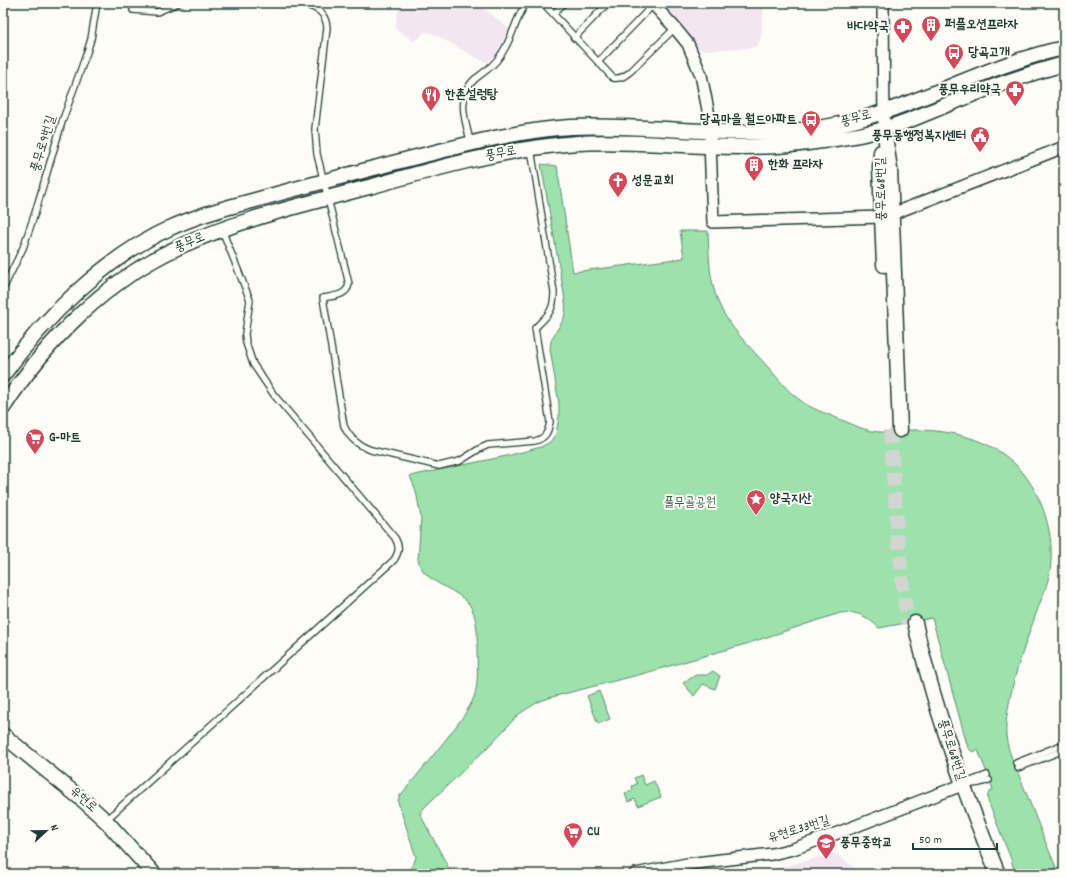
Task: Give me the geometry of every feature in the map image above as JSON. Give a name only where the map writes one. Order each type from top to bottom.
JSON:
[{"type":"street","points":[[883,3],[884,129]]},
{"type":"street","points":[[652,4],[688,44],[701,75],[708,104],[713,222],[887,215],[1064,147]]},
{"type":"street","name":"풍무로","points":[[3,375],[36,333],[60,308],[104,270],[142,243],[165,231],[191,219],[236,205],[324,181],[525,132],[571,128],[608,127],[710,132],[778,132],[815,128],[856,120],[884,112],[1013,62],[1064,48]]},
{"type":"street","name":"풍무로","points":[[3,408],[46,350],[92,304],[131,274],[151,261],[180,247],[222,230],[329,198],[473,160],[531,149],[578,143],[603,142],[710,146],[795,144],[841,138],[884,129],[1007,81],[1064,64]]},
{"type":"street","name":"풍무로68번길","points":[[884,129],[890,169],[887,215],[895,430]]},
{"type":"street","name":"풍무로68번길","points":[[911,623],[959,786],[991,874]]},
{"type":"street","name":"유현로","points":[[3,735],[71,789],[106,820],[154,874]]},
{"type":"street","name":"풍무로68번길","points":[[959,786],[998,874]]},
{"type":"street","name":"유현로33번길","points":[[636,874],[680,865],[772,854],[793,849],[959,786]]},
{"type":"lane","name":"풍무로9번길","points":[[3,289],[23,248],[35,213],[62,122],[91,39],[96,3]]},
{"type":"lane","points":[[133,10],[157,12],[178,3]]},
{"type":"lane","points":[[271,3],[309,6],[315,8],[324,16],[326,21],[327,28],[315,129],[317,154],[349,284],[346,292],[336,296],[323,298],[343,418],[347,432],[356,442],[371,450],[434,465],[456,463],[488,445],[541,440],[545,436],[549,428],[548,412],[535,328],[550,311],[553,305],[554,292],[531,149]]},
{"type":"lane","name":"풍무로","points":[[471,144],[464,120],[463,110],[465,93],[469,86],[495,63],[500,56],[508,43],[526,3]]},
{"type":"lane","points":[[543,3],[574,38],[613,78],[623,77],[675,28]]},
{"type":"lane","points":[[553,14],[564,3]]},
{"type":"lane","points":[[574,38],[608,3]]},
{"type":"lane","points":[[598,62],[652,4]]},
{"type":"lane","points":[[106,820],[394,560],[399,550],[395,538],[274,395],[253,364],[246,343],[245,334],[250,300],[222,230]]},
{"type":"lane","points":[[1064,744],[1017,766],[1064,750]]},
{"type":"lane","points":[[959,786],[988,778]]},
{"type":"shaded area","points":[[399,3],[473,3],[490,13],[509,29],[496,54],[489,62],[484,62],[432,33],[424,32],[418,39],[413,41],[395,28]]},
{"type":"shaded area","points":[[661,3],[764,3],[761,37],[759,43],[755,47],[750,48],[695,49],[687,34]]},
{"type":"shaded area","name":"풍무중학교","points":[[836,854],[841,857],[862,874],[731,874],[773,869]]},
{"type":"green space","name":"풀무골공원","points":[[541,164],[557,166],[573,272],[684,258],[680,231],[708,231],[711,278],[716,296],[723,312],[740,336],[782,384],[804,403],[856,426],[877,432],[910,430],[946,432],[961,435],[1002,453],[1024,474],[1036,493],[1045,515],[1050,538],[1051,567],[1046,587],[1014,679],[1006,724],[1006,736],[1013,761],[1059,874],[1015,874],[1011,859],[988,801],[988,794],[993,789],[978,750],[973,752],[968,748],[932,618],[879,628],[862,615],[840,613],[746,644],[538,702],[519,714],[486,749],[422,810],[420,814],[452,874],[405,874],[414,863],[416,857],[398,802],[399,797],[467,711],[476,692],[477,686],[477,631],[474,614],[469,604],[463,598],[432,579],[421,567],[418,559],[421,518],[416,491],[410,476],[511,455],[541,447],[550,442],[556,434],[559,417],[559,404],[550,345],[564,317],[565,307]]},
{"type":"green space","points":[[713,671],[720,676],[715,689],[703,684],[694,696],[683,683],[696,675],[707,675]]},
{"type":"green space","points":[[599,691],[610,719],[598,724],[587,696]]},
{"type":"green space","points":[[641,775],[645,785],[654,781],[661,797],[638,806],[635,799],[628,802],[625,794],[633,790],[632,786],[637,784],[634,778]]},
{"type":"tunnel","points":[[890,430],[899,551],[908,624]]},
{"type":"place","name":"퍼플오션프라자","points":[[931,42]]},
{"type":"place","name":"바다약국","points":[[903,44]]},
{"type":"place","name":"당곡고개","points":[[954,70]]},
{"type":"place","name":"풍무우리약국","points":[[1015,107]]},
{"type":"place","name":"한촌설렁탕","points":[[431,112]]},
{"type":"place","name":"당곡마을 월드아파트","points":[[811,137]]},
{"type":"place","name":"풍무동행정복지센터","points":[[980,153]]},
{"type":"place","name":"한화 프라자","points":[[754,182]]},
{"type":"place","name":"성문교회","points":[[618,198]]},
{"type":"place","name":"G-마트","points":[[35,455]]},
{"type":"place","name":"양국지산","points":[[756,516]]},
{"type":"place","name":"CU","points":[[573,849]]},
{"type":"place","name":"풍무중학교","points":[[826,860]]}]
